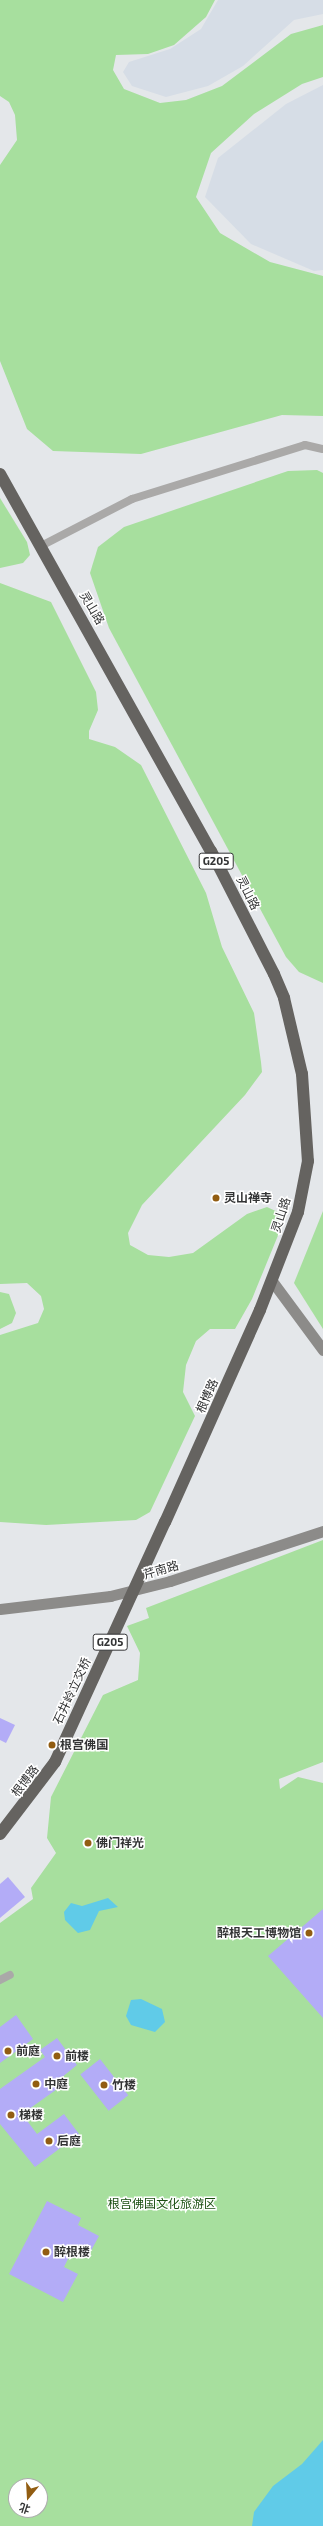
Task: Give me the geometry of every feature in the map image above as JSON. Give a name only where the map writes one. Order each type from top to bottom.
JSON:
[{"type":"highway","name":"灵山路","points":[[0,474],[39,547],[88,628],[199,830],[284,998],[302,1074],[308,1162],[298,1212],[272,1281]]},
{"type":"highway","name":"根博路","points":[[165,1522],[272,1281]]},
{"type":"highway","name":"石井岭立交桥","points":[[55,1762],[165,1522]]},
{"type":"highway","name":"根博路","points":[[0,1834],[55,1762]]},
{"type":"main road","points":[[272,1281],[323,1350]]},
{"type":"main road","name":"芹南路","points":[[0,1609],[117,1595],[170,1582],[323,1530]]},
{"type":"street","points":[[39,547],[132,499],[305,445],[323,449]]},
{"type":"street","points":[[0,1980],[10,1975]]},
{"type":"shaded area","points":[[218,0],[323,0],[323,14],[294,20],[243,66],[208,86],[166,97],[132,86],[123,72],[129,62],[170,49],[201,29]]},
{"type":"shaded area","points":[[323,85],[323,270],[314,271],[251,244],[205,197],[218,158],[286,104]]},
{"type":"green space","points":[[0,0],[215,0],[206,17],[174,45],[148,54],[116,55],[113,70],[124,89],[160,103],[186,100],[222,86],[291,34],[323,25],[323,77],[302,84],[254,114],[211,153],[196,197],[220,233],[270,262],[323,276],[323,416],[282,415],[141,454],[53,451],[27,429],[0,361],[0,165],[17,140],[15,115],[9,102],[0,96]]},
{"type":"green space","points":[[317,470],[323,473],[323,983],[299,972],[286,957],[109,628],[90,573],[98,547],[124,527],[288,471]]},
{"type":"green space","points":[[0,498],[27,542],[30,555],[23,563],[0,568]]},
{"type":"green space","points":[[0,583],[51,602],[96,692],[98,710],[89,731],[89,739],[115,747],[141,765],[206,893],[222,947],[254,1013],[262,1072],[245,1095],[142,1205],[128,1233],[130,1245],[148,1255],[169,1257],[193,1253],[247,1214],[267,1207],[280,1213],[279,1233],[252,1299],[235,1329],[210,1329],[196,1341],[186,1365],[183,1392],[195,1416],[150,1512],[136,1520],[46,1525],[0,1522],[0,1335],[38,1323],[44,1309],[41,1296],[27,1283],[0,1284]]},
{"type":"green space","points":[[323,1211],[323,1329],[294,1283]]},
{"type":"green space","points":[[0,1292],[9,1294],[16,1313],[12,1323],[0,1329]]},
{"type":"green space","name":"根宫佛国文化旅游区","points":[[323,1540],[323,1762],[279,1779],[280,1789],[298,1777],[323,1783],[323,2526],[0,2526],[0,1923],[33,1899],[31,1888],[56,1853],[47,1838],[51,1797],[103,1695],[138,1680],[140,1653],[127,1626],[149,1618],[146,1608]]},
{"type":"water","points":[[108,1898],[118,1907],[99,1911],[90,1930],[78,1933],[65,1920],[64,1912],[71,1903],[82,1906]]},
{"type":"water","points":[[141,1999],[162,2009],[165,2022],[155,2032],[131,2025],[126,2016],[131,2000]]},
{"type":"water","points":[[323,2440],[323,2526],[252,2526],[254,2512],[273,2486],[302,2464]]},
{"type":"building","points":[[0,1718],[15,1725],[6,1743],[0,1740]]},
{"type":"building","points":[[8,1877],[25,1897],[0,1918],[0,1884]]},
{"type":"building","name":"醉根天工博物馆","points":[[323,1909],[323,2018],[268,1956]]},
{"type":"building","name":"前庭","points":[[16,2015],[33,2039],[0,2063],[0,2027]]},
{"type":"building","points":[[57,2038],[77,2065],[56,2082],[60,2087],[22,2114],[37,2134],[64,2114],[79,2134],[35,2167],[0,2124],[0,2089],[45,2057],[40,2050]]},
{"type":"building","name":"竹楼","points":[[100,2059],[128,2095],[109,2111],[80,2074]]},
{"type":"building","name":"醉根楼","points":[[47,2201],[81,2218],[78,2225],[99,2236],[88,2256],[73,2249],[64,2267],[78,2274],[63,2302],[9,2274]]},
{"type":"place","name":"灵山禅寺","points":[[216,1198]]},
{"type":"place","name":"根宫佛国","points":[[52,1745]]},
{"type":"place","name":"佛门祥光","points":[[88,1843]]},
{"type":"place","name":"醉根天工博物馆","points":[[309,1933]]},
{"type":"place","name":"前庭","points":[[8,2051]]},
{"type":"place","name":"前楼","points":[[57,2056]]},
{"type":"place","name":"中庭","points":[[36,2084]]},
{"type":"place","name":"竹楼","points":[[104,2085]]},
{"type":"place","name":"梯楼","points":[[11,2115]]},
{"type":"place","name":"后庭","points":[[49,2141]]},
{"type":"place","name":"醉根楼","points":[[46,2252]]}]
